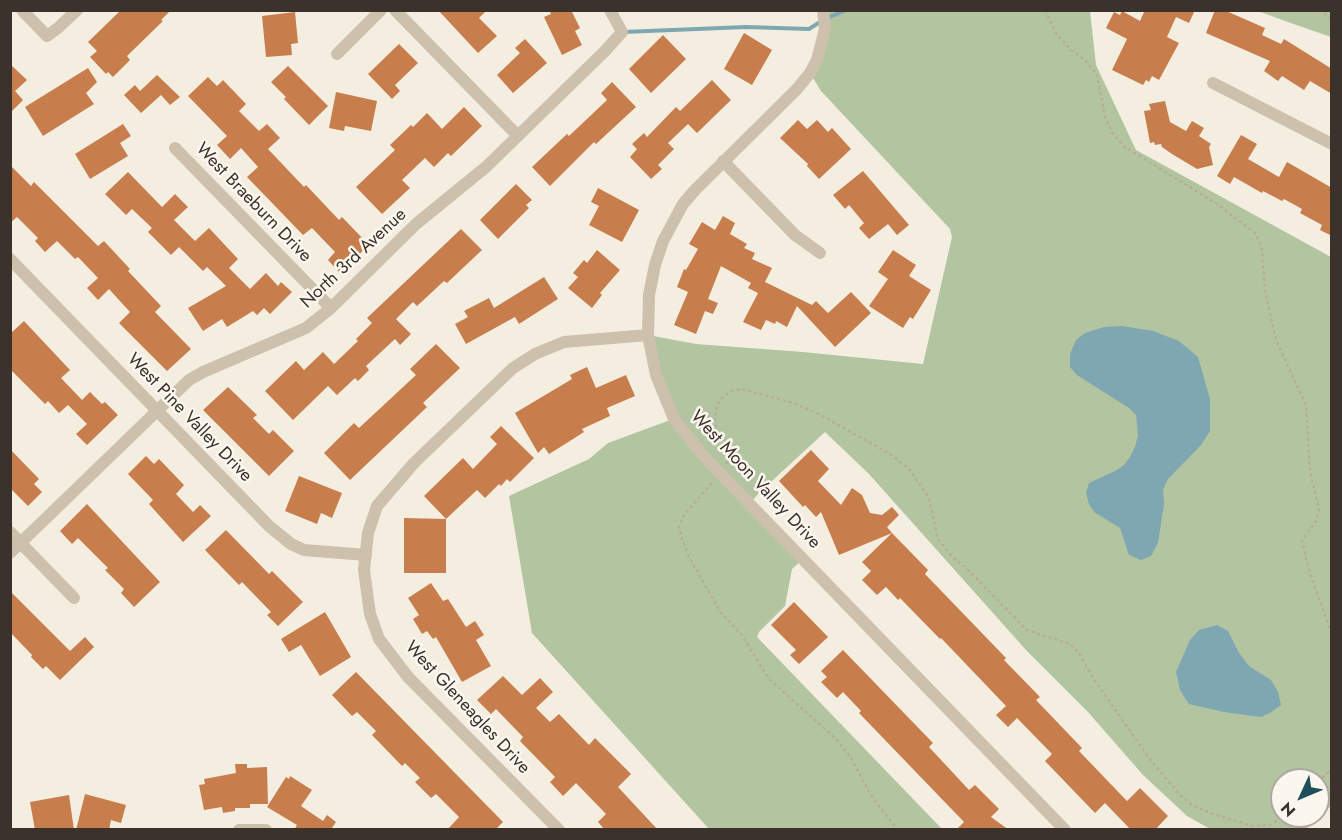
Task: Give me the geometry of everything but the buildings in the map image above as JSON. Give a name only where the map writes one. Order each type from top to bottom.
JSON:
[{"type":"street","points":[[22,10],[46,36],[58,28],[76,10]]},
{"type":"street","points":[[337,54],[381,10]]},
{"type":"street","points":[[395,10],[518,136]]},
{"type":"street","name":"North 3rd Avenue","points":[[10,553],[189,380],[203,372],[287,338],[306,328],[331,308],[416,224],[486,167],[605,51],[622,32],[610,10]]},
{"type":"street","name":"West Moon Valley Drive","points":[[824,10],[825,29],[817,60],[810,74],[683,204],[663,241],[654,265],[649,295],[648,335],[656,375],[674,419],[688,439],[1065,830]]},
{"type":"street","points":[[1213,83],[1332,144]]},
{"type":"street","name":"West Braeburn Drive","points":[[175,148],[331,308]]},
{"type":"street","points":[[723,161],[795,235],[820,253]]},
{"type":"street","name":"West Pine Valley Drive","points":[[10,259],[269,526],[291,544],[304,550],[366,555]]},
{"type":"street","name":"West Gleneagles Drive","points":[[559,830],[408,677],[380,639],[370,614],[364,570],[368,533],[377,506],[414,463],[513,368],[535,354],[564,342],[648,335]]},
{"type":"street","points":[[10,532],[74,598]]},
{"type":"street","points":[[238,830],[266,830]]},
{"type":"path","points":[[1046,10],[1057,35],[1072,51],[1085,60],[1096,75],[1105,117],[1113,134],[1125,147],[1217,204],[1255,233],[1262,249],[1265,291],[1276,340],[1306,405],[1310,471],[1319,510],[1316,521],[1302,540],[1309,571],[1332,636]]},
{"type":"path","points":[[1319,10],[1332,19]]},
{"type":"path","points":[[898,830],[872,797],[851,758],[835,738],[769,679],[741,634],[721,613],[689,557],[682,539],[679,527],[684,515],[720,473],[731,454],[717,430],[715,417],[717,405],[732,391],[742,389],[790,402],[817,413],[890,454],[909,469],[929,498],[938,539],[952,557],[965,567],[1027,630],[1070,644],[1079,653],[1095,681],[1152,762],[1181,796],[1193,806],[1233,821],[1253,826],[1270,825]]},
{"type":"green space","points":[[823,11],[1090,11],[1096,65],[1136,150],[1331,257],[1331,806],[1330,768],[1270,768],[1270,828],[1306,829],[1210,829],[1187,816],[1143,775],[1088,712],[1026,650],[869,474],[825,432],[750,503],[803,559],[792,569],[785,606],[759,632],[757,637],[942,829],[709,829],[532,633],[509,496],[589,459],[608,443],[673,419],[648,335],[696,344],[923,364],[952,237],[950,229],[821,91],[810,73]]},
{"type":"green space","points":[[1258,11],[1331,11],[1331,37],[1285,21]]},
{"type":"water","points":[[1122,326],[1153,331],[1179,341],[1198,357],[1210,399],[1210,431],[1201,445],[1168,479],[1163,489],[1164,504],[1158,543],[1151,556],[1141,560],[1129,555],[1120,528],[1094,512],[1086,493],[1089,483],[1117,470],[1130,457],[1138,435],[1136,415],[1129,408],[1077,375],[1070,367],[1070,354],[1076,340],[1085,333],[1104,327]]},
{"type":"water","points":[[1217,625],[1228,631],[1239,653],[1249,666],[1271,680],[1278,692],[1281,705],[1270,713],[1261,717],[1189,704],[1180,690],[1176,672],[1190,640],[1199,630]]},
{"type":"waterway","points":[[827,18],[846,10]]},
{"type":"waterway","points":[[623,32],[746,27],[809,29],[820,22]]}]
